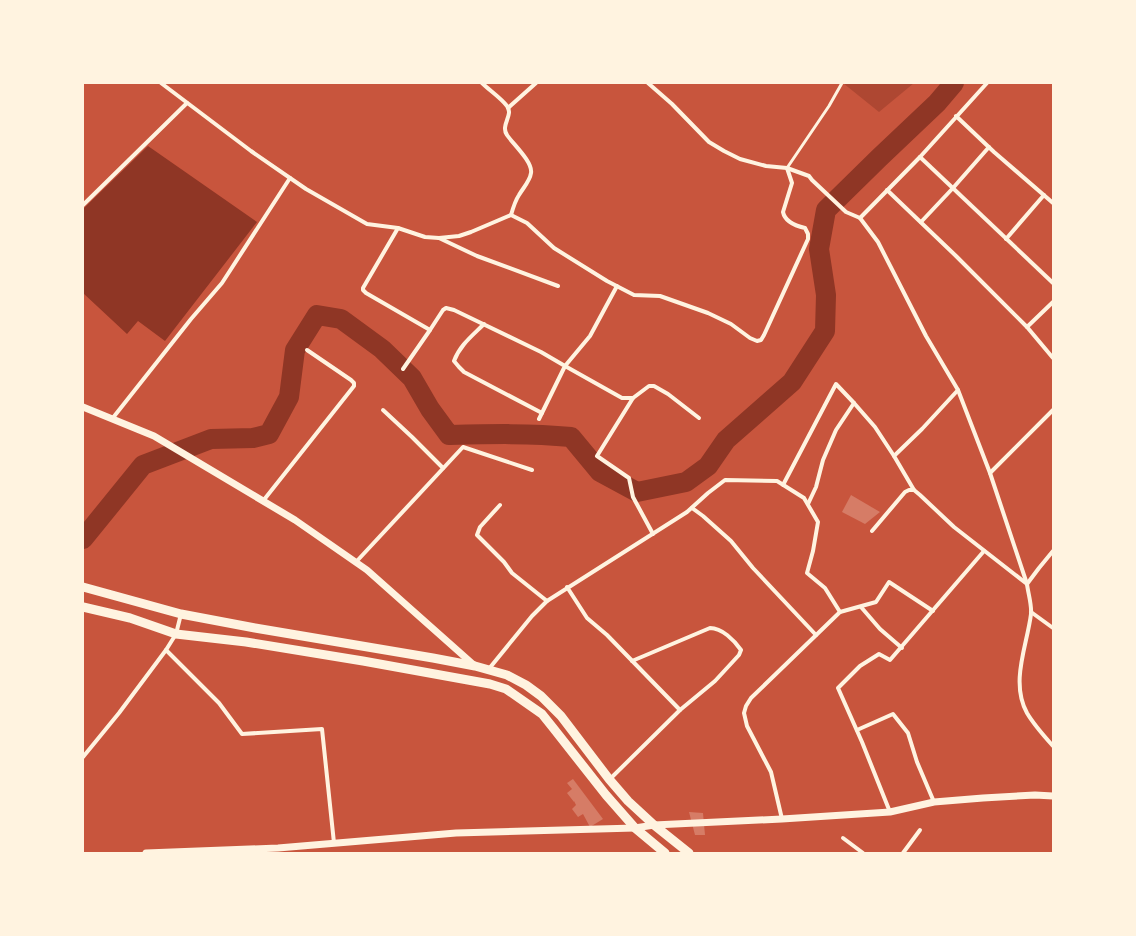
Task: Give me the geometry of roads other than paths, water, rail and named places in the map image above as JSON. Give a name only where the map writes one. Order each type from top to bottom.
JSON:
[{"type":"main road","points":[[83,587],[181,614],[475,666],[507,675],[526,685],[541,696],[561,716],[609,779],[628,801],[654,825],[689,853]]},
{"type":"main road","points":[[83,607],[130,618],[176,634],[246,642],[363,660],[490,684],[506,689],[542,714],[606,795],[635,828],[665,853]]},
{"type":"street","points":[[161,83],[251,151],[306,189],[367,224],[398,228],[425,237],[439,238],[459,236],[511,215],[527,223],[554,248],[607,281],[634,295],[660,296],[708,313],[731,324],[750,338],[757,340],[761,340],[808,240],[806,228],[787,221],[784,216],[783,212],[792,183],[787,168]]},
{"type":"street","points":[[482,83],[507,106],[509,115],[504,125],[504,130],[510,140],[524,155],[531,168],[532,173],[519,194],[511,215]]},
{"type":"street","points":[[508,108],[536,83]]},
{"type":"street","points":[[648,83],[672,104],[709,142],[724,151],[740,160],[766,166],[787,168],[809,176],[846,212],[860,218],[878,242],[926,336],[958,390],[990,473],[1027,584],[1031,612],[1019,677],[1021,698],[1026,712],[1053,746]]},
{"type":"street","points":[[860,218],[920,157],[987,83]]},
{"type":"street","points":[[83,205],[187,103]]},
{"type":"street","points":[[956,116],[1053,203]]},
{"type":"street","points":[[921,222],[989,147]]},
{"type":"street","points":[[920,157],[1053,283]]},
{"type":"street","points":[[112,419],[191,319],[222,283],[290,178]]},
{"type":"street","points":[[887,190],[1027,327],[1053,358]]},
{"type":"street","points":[[1006,239],[1044,196]]},
{"type":"street","points":[[1049,200],[1053,196]]},
{"type":"street","points":[[398,228],[363,290],[430,330]]},
{"type":"street","points":[[439,238],[477,256],[558,286]]},
{"type":"street","points":[[539,419],[565,366],[590,336],[617,286]]},
{"type":"street","points":[[1027,327],[1053,302]]},
{"type":"street","points":[[403,369],[443,310],[446,308],[454,310],[541,352],[622,398],[633,398]]},
{"type":"street","points":[[484,324],[464,343],[454,361],[464,372],[542,413]]},
{"type":"street","points":[[263,501],[354,386],[354,383],[351,380],[307,350]]},
{"type":"street","points":[[783,485],[836,384],[875,427],[914,490],[937,509],[954,527],[1027,584]]},
{"type":"street","points":[[653,534],[633,497],[629,478],[597,456],[633,398],[649,386],[654,386],[668,394],[699,418]]},
{"type":"street","points":[[894,456],[922,429],[958,390]]},
{"type":"street","points":[[808,504],[816,487],[823,460],[836,430],[854,403]]},
{"type":"street","points":[[83,407],[154,436],[295,520],[367,570],[475,666]]},
{"type":"street","points":[[383,410],[443,468]]},
{"type":"street","points":[[990,473],[1053,410]]},
{"type":"street","points":[[356,562],[464,447],[532,470]]},
{"type":"street","points":[[488,670],[532,616],[547,601],[687,512],[708,493],[726,480],[778,481],[804,498],[818,522],[813,551],[807,573],[824,588],[840,612]]},
{"type":"street","points":[[872,531],[905,492],[914,490]]},
{"type":"street","points":[[500,505],[480,527],[477,535],[512,572],[547,601]]},
{"type":"street","points":[[692,508],[731,541],[753,568],[816,635]]},
{"type":"street","points":[[890,812],[857,730],[838,688],[860,666],[879,654],[890,660],[902,648],[984,551]]},
{"type":"street","points":[[1027,584],[1038,568],[1053,551]]},
{"type":"street","points":[[782,819],[771,772],[747,726],[744,714],[746,706],[751,698],[840,612],[876,602],[889,582],[933,611]]},
{"type":"street","points":[[567,587],[587,618],[607,635],[680,710]]},
{"type":"street","points":[[861,607],[880,629],[902,648]]},
{"type":"street","points":[[1031,612],[1053,628]]},
{"type":"street","points":[[83,757],[119,713],[166,650],[176,634],[181,614]]},
{"type":"street","points":[[609,779],[680,710],[715,680],[739,655],[741,650],[738,645],[720,630],[710,628],[632,661]]},
{"type":"street","points":[[166,650],[219,703],[242,734],[322,729],[334,843]]},
{"type":"street","points":[[857,730],[893,714],[908,733],[917,762],[934,802]]},
{"type":"street","points":[[146,853],[235,851],[456,833],[635,828],[654,825],[782,819],[890,812],[934,802],[1034,795],[1053,796]]},
{"type":"street","points":[[903,853],[920,830]]},
{"type":"street","points":[[843,838],[863,853]]},
{"type":"lane","points":[[787,168],[829,106],[842,83]]},
{"type":"waterway","points":[[83,539],[143,465],[211,439],[253,438],[269,434],[289,397],[295,350],[317,315],[341,319],[382,349],[412,378],[430,409],[449,435],[525,434],[571,437],[600,472],[637,492],[686,482],[708,466],[726,440],[792,382],[825,331],[826,295],[819,249],[826,210],[937,103],[954,83]]}]
